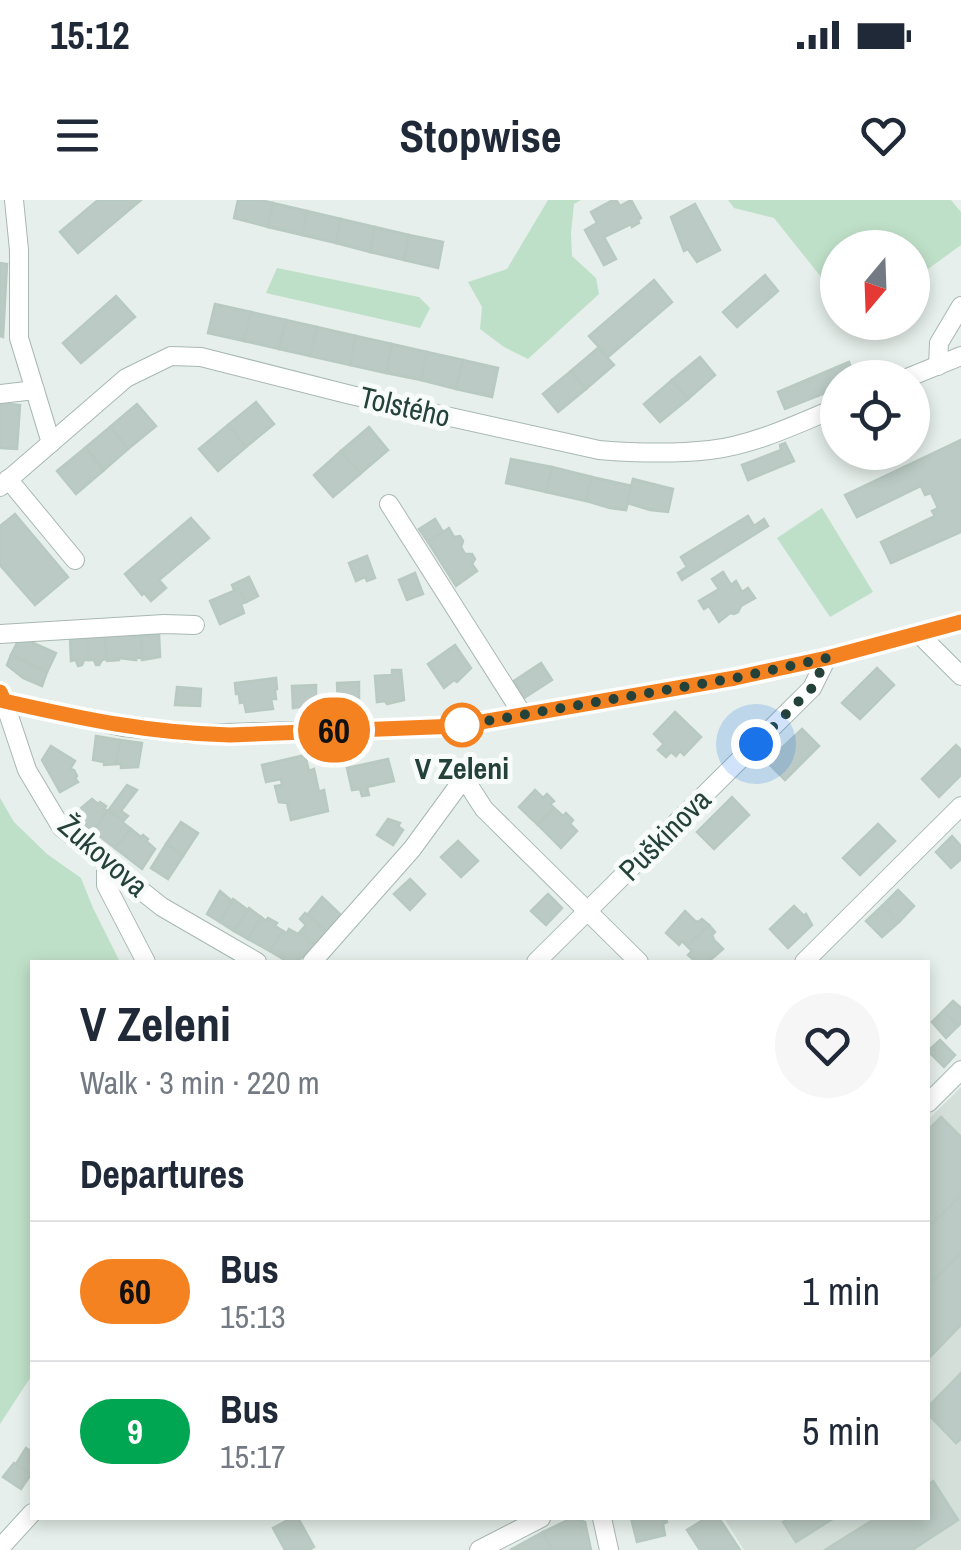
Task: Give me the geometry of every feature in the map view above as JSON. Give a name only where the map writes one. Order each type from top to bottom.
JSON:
[{"type":"street","points":[[14,200],[20,250],[19,338],[51,442]]},
{"type":"street","points":[[938,366],[939,344],[961,306]]},
{"type":"street","name":"Tolstého","points":[[4,483],[126,378],[171,356],[202,357],[351,395],[599,450],[712,450],[755,439],[820,414]]},
{"type":"street","points":[[930,369],[961,356]]},
{"type":"street","points":[[0,394],[35,390]]},
{"type":"street","points":[[4,483],[76,560]]},
{"type":"street","points":[[388,504],[523,715]]},
{"type":"street","points":[[2,696],[123,727],[212,734],[458,726],[735,678],[961,622]]},
{"type":"street","points":[[0,634],[164,624],[194,626]]},
{"type":"street","points":[[919,634],[961,676]]},
{"type":"street","name":"Puškinova","points":[[538,960],[812,688],[827,658]]},
{"type":"street","name":"Žukovova","points":[[2,696],[26,770],[60,827],[162,907],[254,960]]},
{"type":"street","points":[[314,960],[412,850],[464,778],[484,808],[637,960]]},
{"type":"street","points":[[806,960],[961,806]]},
{"type":"street","points":[[106,862],[106,885],[145,960]]},
{"type":"street","points":[[930,1101],[961,1070]]},
{"type":"street","points":[[0,1548],[8,1533],[30,1515]]},
{"type":"street","points":[[479,1550],[537,1520]]},
{"type":"street","points":[[602,1520],[610,1550]]},
{"type":"shaded area","points":[[961,1087],[961,1550],[744,1550],[725,1520],[930,1520],[930,1118]]},
{"type":"green space","points":[[548,200],[581,200],[574,204],[572,256],[596,278],[599,294],[528,359],[480,329],[482,307],[468,282],[507,269]]},
{"type":"green space","points":[[728,200],[951,200],[961,212],[961,245],[930,268],[930,230],[820,230],[820,276],[774,218],[734,208]]},
{"type":"green space","points":[[277,268],[419,297],[430,308],[420,328],[266,293]]},
{"type":"green space","points":[[822,508],[873,592],[830,617],[777,538]]},
{"type":"green space","points":[[0,798],[14,822],[47,854],[81,878],[119,960],[30,960],[30,1378],[0,1424]]},
{"type":"building","points":[[98,200],[141,200],[78,253],[60,232]]},
{"type":"building","points":[[238,200],[273,203],[268,227],[234,218]]},
{"type":"building","points":[[613,200],[620,206],[631,200],[641,218],[632,227],[631,224],[604,237],[616,259],[604,265],[585,230],[597,223],[591,212]]},
{"type":"building","points":[[273,203],[307,211],[302,235],[268,227]]},
{"type":"building","points":[[695,204],[720,250],[697,262],[688,249],[684,251],[671,217]]},
{"type":"building","points":[[307,211],[341,219],[336,243],[302,235]]},
{"type":"building","points":[[341,219],[375,227],[370,252],[336,243]]},
{"type":"building","points":[[375,227],[409,235],[404,260],[370,252]]},
{"type":"building","points":[[409,235],[443,242],[438,268],[404,260]]},
{"type":"building","points":[[0,263],[7,264],[3,337],[0,336]]},
{"type":"building","points":[[765,275],[778,291],[737,327],[723,312]]},
{"type":"building","points":[[654,280],[672,302],[608,357],[589,336]]},
{"type":"building","points":[[116,296],[135,317],[81,363],[63,343]]},
{"type":"building","points":[[215,304],[251,312],[244,341],[208,333]]},
{"type":"building","points":[[251,312],[286,320],[279,349],[244,341]]},
{"type":"building","points":[[286,320],[317,327],[310,356],[279,349]]},
{"type":"building","points":[[317,327],[356,336],[350,365],[310,356]]},
{"type":"building","points":[[356,336],[392,344],[386,373],[350,365]]},
{"type":"building","points":[[392,344],[427,352],[421,380],[386,373]]},
{"type":"building","points":[[598,348],[614,365],[586,389],[571,371]]},
{"type":"building","points":[[427,352],[463,360],[456,389],[421,380]]},
{"type":"building","points":[[700,357],[715,375],[688,399],[672,380]]},
{"type":"building","points":[[463,360],[498,368],[492,397],[456,389]]},
{"type":"building","points":[[571,371],[586,389],[558,412],[543,394]]},
{"type":"building","points":[[820,374],[820,395],[785,409],[778,392]]},
{"type":"building","points":[[672,380],[688,399],[660,422],[644,404]]},
{"type":"building","points":[[256,402],[274,424],[246,447],[228,425]]},
{"type":"building","points":[[0,403],[20,405],[17,449],[0,448]]},
{"type":"building","points":[[137,404],[156,426],[128,449],[110,427]]},
{"type":"building","points":[[228,425],[246,447],[218,471],[199,449]]},
{"type":"building","points":[[110,427],[128,449],[104,470],[85,448]]},
{"type":"building","points":[[369,427],[388,450],[360,474],[341,451]]},
{"type":"building","points":[[961,440],[961,532],[891,563],[881,542],[935,516],[932,511],[938,508],[931,493],[925,495],[921,486],[857,517],[845,495],[898,470],[930,470],[930,455]]},
{"type":"building","points":[[785,443],[794,461],[748,480],[742,465],[781,450],[780,445]]},
{"type":"building","points":[[85,448],[104,470],[76,494],[57,471]]},
{"type":"building","points":[[341,451],[360,474],[333,497],[314,475]]},
{"type":"building","points":[[511,459],[552,467],[546,492],[506,483]]},
{"type":"building","points":[[552,467],[592,477],[586,501],[546,492]]},
{"type":"building","points":[[592,477],[632,486],[626,510],[586,501]]},
{"type":"building","points":[[633,479],[673,489],[668,512],[627,503]]},
{"type":"building","points":[[15,514],[68,577],[35,605],[0,565],[0,526]]},
{"type":"building","points":[[748,516],[754,526],[764,519],[768,526],[682,580],[678,573],[687,567],[681,557]]},
{"type":"building","points":[[191,518],[209,538],[159,580],[166,588],[151,601],[125,574]]},
{"type":"building","points":[[435,519],[443,532],[428,542],[419,529]]},
{"type":"building","points":[[449,528],[454,537],[460,536],[465,554],[472,554],[477,571],[456,586],[428,542]]},
{"type":"building","points":[[367,556],[375,578],[356,581],[349,563]]},
{"type":"building","points":[[723,572],[731,585],[736,581],[742,592],[748,588],[755,598],[719,622],[709,606],[704,609],[699,601],[719,589],[712,579]]},
{"type":"building","points":[[415,573],[423,594],[407,600],[399,580]]},
{"type":"building","points":[[249,577],[258,596],[246,602],[232,585]]},
{"type":"building","points":[[238,589],[246,602],[241,604],[244,613],[220,624],[210,601]]},
{"type":"building","points":[[159,634],[160,657],[142,660],[141,635]]},
{"type":"building","points":[[141,635],[142,658],[107,661],[105,636]]},
{"type":"building","points":[[87,636],[89,660],[78,666],[76,660],[71,661],[70,637]]},
{"type":"building","points":[[87,636],[105,636],[106,659],[99,665],[89,660]]},
{"type":"building","points":[[20,637],[56,653],[47,672],[11,655]]},
{"type":"building","points":[[455,645],[471,668],[444,688],[428,664]]},
{"type":"building","points":[[11,655],[47,672],[42,686],[7,665]]},
{"type":"building","points":[[541,663],[552,680],[524,698],[514,681]]},
{"type":"building","points":[[877,668],[894,685],[860,719],[842,703]]},
{"type":"building","points":[[392,670],[401,670],[404,700],[377,702],[375,676],[392,675]]},
{"type":"building","points":[[276,678],[273,709],[246,712],[235,683]]},
{"type":"building","points":[[359,682],[357,705],[338,702],[337,683]]},
{"type":"building","points":[[316,685],[319,704],[293,708],[292,686]]},
{"type":"building","points":[[177,687],[201,689],[200,706],[175,705]]},
{"type":"building","points":[[675,712],[701,737],[684,755],[671,752],[666,757],[658,750],[664,744],[654,734]]},
{"type":"building","points":[[802,729],[819,746],[785,780],[767,762]]},
{"type":"building","points":[[96,736],[120,740],[116,764],[104,765],[93,760]]},
{"type":"building","points":[[120,740],[142,743],[138,767],[121,768],[121,764],[116,764]]},
{"type":"building","points":[[956,745],[961,750],[961,775],[939,797],[922,779]]},
{"type":"building","points":[[51,746],[75,761],[70,769],[78,782],[60,792],[42,760]]},
{"type":"building","points":[[305,755],[309,771],[314,769],[319,792],[324,790],[328,811],[291,820],[287,803],[279,802],[275,786],[282,785],[281,779],[266,782],[262,765]]},
{"type":"building","points":[[388,759],[394,781],[367,787],[369,795],[362,796],[360,789],[352,790],[347,768]]},
{"type":"building","points":[[127,785],[137,790],[121,811],[128,816],[124,820],[108,811]]},
{"type":"building","points":[[535,790],[554,801],[550,804],[554,808],[538,825],[519,807]]},
{"type":"building","points":[[732,797],[749,815],[714,849],[697,832]]},
{"type":"building","points":[[92,799],[108,811],[93,831],[73,815]]},
{"type":"building","points":[[554,808],[573,820],[570,824],[577,831],[561,848],[538,825]]},
{"type":"building","points":[[108,811],[131,829],[115,848],[93,831]]},
{"type":"building","points":[[388,819],[400,823],[398,826],[403,830],[393,845],[377,835]]},
{"type":"building","points":[[181,822],[198,833],[183,856],[166,844]]},
{"type":"building","points":[[878,824],[895,841],[860,875],[843,858]]},
{"type":"building","points":[[131,829],[148,839],[155,849],[142,869],[115,848]]},
{"type":"building","points":[[952,836],[961,846],[961,859],[951,868],[936,852]]},
{"type":"building","points":[[458,841],[478,861],[461,877],[441,857]]},
{"type":"building","points":[[166,844],[183,856],[168,879],[151,868]]},
{"type":"building","points":[[410,879],[425,894],[410,910],[394,894]]},
{"type":"building","points":[[898,890],[914,906],[899,922],[882,906]]},
{"type":"building","points":[[220,891],[232,901],[220,922],[207,914]]},
{"type":"building","points":[[548,894],[562,908],[546,925],[531,911]]},
{"type":"building","points":[[322,897],[341,915],[326,932],[307,915]]},
{"type":"building","points":[[233,899],[248,910],[234,931],[220,922]]},
{"type":"building","points":[[794,906],[806,914],[812,925],[788,948],[770,929]]},
{"type":"building","points":[[882,906],[899,922],[882,937],[866,921]]},
{"type":"building","points":[[249,908],[261,917],[248,939],[234,931]]},
{"type":"building","points":[[685,911],[694,920],[702,919],[709,925],[687,946],[682,941],[679,945],[666,933]]},
{"type":"building","points":[[305,913],[326,932],[314,945],[300,932],[306,925],[300,919]]},
{"type":"building","points":[[261,917],[277,923],[275,926],[283,931],[270,951],[248,939]]},
{"type":"building","points":[[709,925],[715,932],[714,940],[723,949],[710,960],[694,960],[687,946]]},
{"type":"building","points":[[289,929],[300,932],[314,945],[299,960],[285,960],[270,951],[283,931],[287,933]]},
{"type":"building","points":[[953,1001],[961,1008],[958,1026],[943,1011]]},
{"type":"building","points":[[943,1011],[958,1026],[946,1038],[932,1022]]},
{"type":"building","points":[[940,1040],[955,1055],[944,1067],[930,1049]]},
{"type":"building","points":[[941,1117],[961,1137],[961,1195],[930,1226],[930,1128]]},
{"type":"building","points":[[961,1195],[961,1253],[930,1284],[930,1226]]},
{"type":"building","points":[[961,1253],[961,1325],[930,1357],[930,1284]]},
{"type":"building","points":[[961,1373],[961,1439],[956,1443],[930,1416],[930,1405]]},
{"type":"building","points":[[26,1448],[30,1451],[30,1473],[16,1464]]},
{"type":"building","points":[[14,1463],[30,1473],[21,1489],[3,1477]]},
{"type":"building","points":[[933,1481],[958,1520],[912,1550],[825,1550],[873,1520],[930,1520]]},
{"type":"building","points":[[288,1520],[299,1520],[314,1547],[285,1550],[273,1528]]},
{"type":"building","points":[[568,1520],[585,1522],[591,1550],[552,1550],[543,1532]]},
{"type":"building","points":[[632,1520],[666,1520],[663,1524],[665,1535],[637,1542]]},
{"type":"building","points":[[703,1520],[720,1520],[740,1550],[700,1550],[687,1530]]},
{"type":"building","points":[[786,1520],[831,1520],[796,1542],[783,1522]]},
{"type":"building","points":[[543,1532],[552,1550],[510,1550]]},
{"type":"bus line","name":"60","points":[[0,692],[4,701],[90,721],[194,734],[458,726],[735,678],[961,622]]},
{"type":"place","name":"V Zeleni","points":[[462,725]]},
{"type":"route","points":[[462,725],[458,726],[827,658],[812,688],[756,744]]}]
